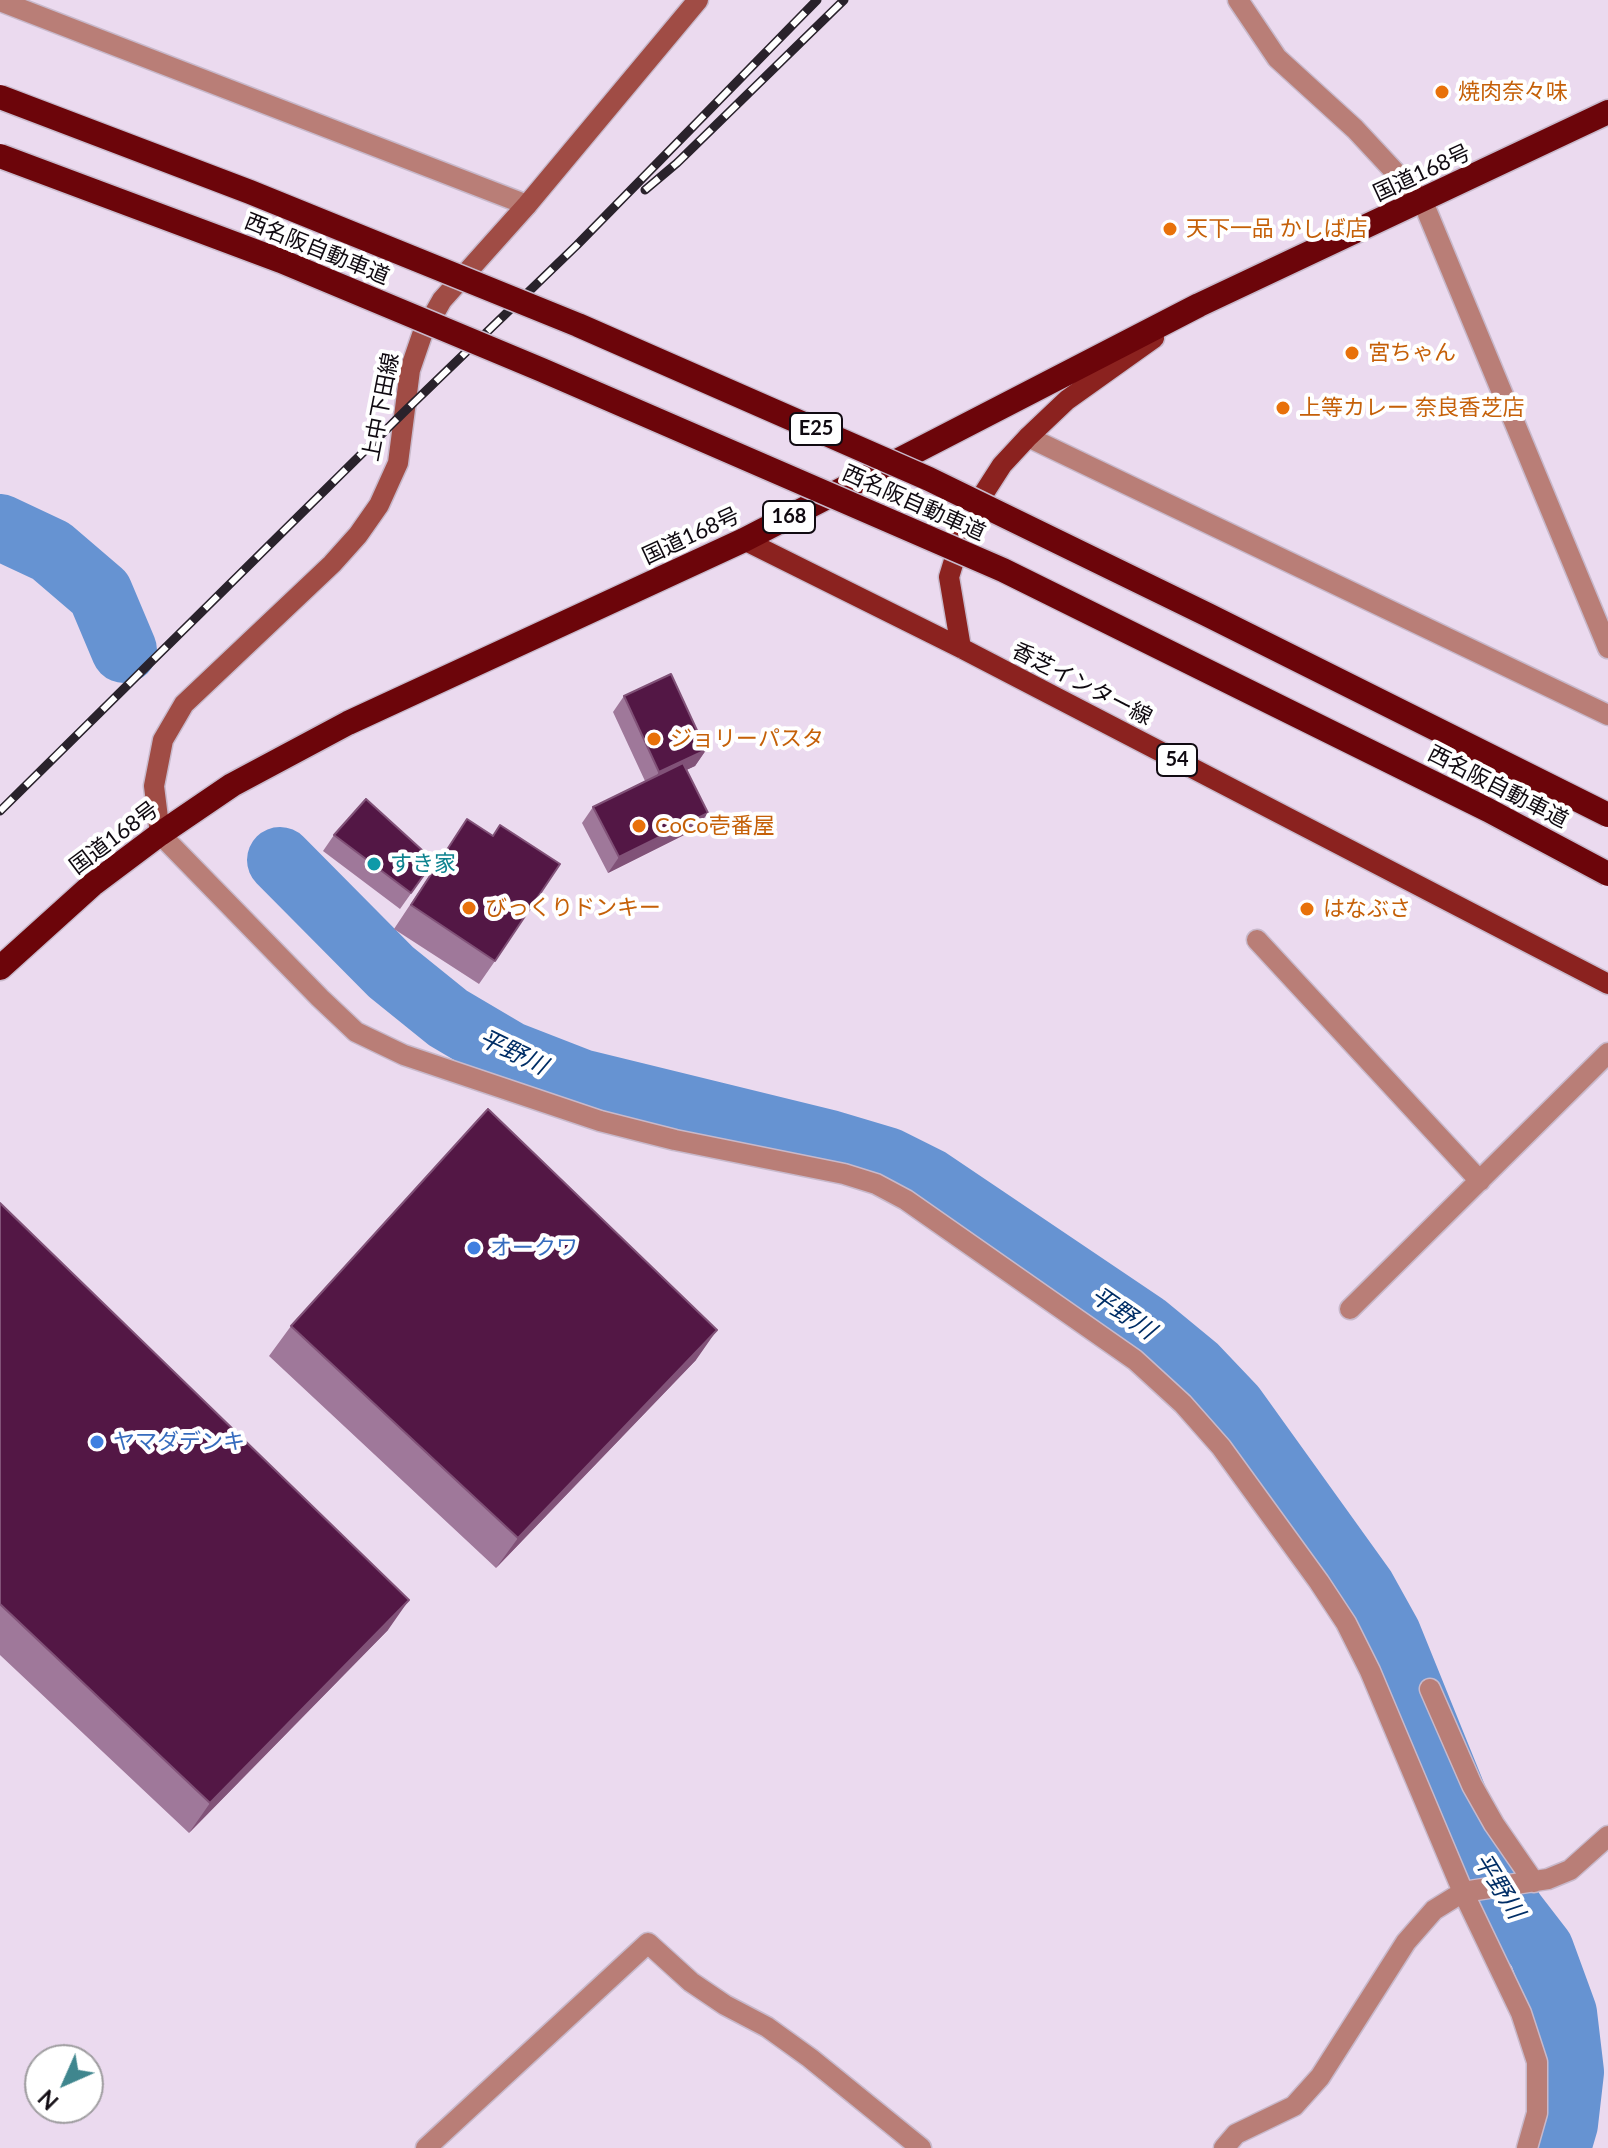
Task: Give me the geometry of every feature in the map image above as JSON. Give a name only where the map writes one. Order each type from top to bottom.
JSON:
[{"type":"highway","name":"西名阪自動車道","points":[[0,97],[250,192],[578,325],[929,479],[1608,815]]},
{"type":"highway","name":"国道168号","points":[[0,968],[92,885],[160,834],[232,785],[348,723],[744,540],[1199,305],[1423,202],[1608,112]]},
{"type":"highway","name":"西名阪自動車道","points":[[0,156],[281,261],[542,370],[1003,570],[1488,810],[1608,874]]},
{"type":"main road","name":"上中下田線","points":[[160,834],[154,786],[163,740],[184,704],[332,564],[379,505],[398,463],[410,370],[422,335],[442,300],[527,205],[698,0]]},
{"type":"main road","points":[[961,648],[949,577],[966,521],[1002,465],[1067,400],[1199,305]]},
{"type":"main road","name":"香芝インター線","points":[[744,540],[961,648],[1608,984]]},
{"type":"street","points":[[1238,0],[1277,58],[1355,129],[1423,202],[1608,648]]},
{"type":"street","points":[[0,1],[527,205]]},
{"type":"street","points":[[1028,437],[1608,715]]},
{"type":"street","points":[[160,834],[356,1032],[404,1055],[600,1121],[675,1140],[844,1174],[876,1184],[906,1200],[1135,1360],[1183,1404],[1221,1447],[1346,1623],[1370,1671],[1471,1891],[1521,2013],[1537,2062],[1537,2113],[1527,2148]]},
{"type":"street","points":[[1257,940],[1480,1181]]},
{"type":"street","points":[[1350,1309],[1608,1053]]},
{"type":"street","points":[[1430,1689],[1472,1785],[1525,1884]]},
{"type":"street","points":[[1224,2148],[1236,2134],[1294,2106],[1320,2077],[1406,1942],[1434,1910],[1471,1891],[1525,1884],[1570,1870],[1608,1836]]},
{"type":"street","points":[[426,2148],[648,1943],[691,1982],[725,2005],[767,2027],[810,2058],[921,2148]]},
{"type":"building","points":[[671,674],[706,750],[659,772],[624,696]]},
{"type":"building","name":"CoCo壱番屋","points":[[683,763],[708,813],[619,857],[593,807]]},
{"type":"building","points":[[366,799],[434,861],[411,893],[334,835]]},
{"type":"building","name":"びっくりドンキー","points":[[467,819],[493,836],[500,825],[560,864],[495,961],[411,905]]},
{"type":"building","name":"オークワ","points":[[488,1109],[717,1330],[518,1538],[291,1326]]},
{"type":"building","name":"ヤマダデンキ","points":[[0,1203],[409,1600],[210,1803],[0,1604]]},
{"type":"waterway","name":"平野川","points":[[0,527],[51,551],[100,593],[124,650]]},
{"type":"waterway","name":"平野川","points":[[280,860],[391,972],[448,1018],[509,1054],[581,1082],[887,1160],[929,1181],[1144,1326],[1195,1368],[1233,1408],[1363,1589],[1388,1634],[1482,1866],[1541,1950],[1564,2013],[1571,2072],[1565,2124],[1558,2148]]},
{"type":"railway","points":[[0,811],[577,245],[817,0]]},
{"type":"railway","points":[[645,190],[677,163],[844,0]]},
{"type":"place","name":"焼肉奈々味","points":[[1442,92]]},
{"type":"place","name":"天下一品 かしば店","points":[[1170,229]]},
{"type":"place","name":"宮ちゃん","points":[[1352,353]]},
{"type":"place","name":"上等カレー 奈良香芝店","points":[[1283,408]]},
{"type":"place","name":"ジョリーパスタ","points":[[654,739]]},
{"type":"place","name":"CoCo壱番屋","points":[[639,826]]},
{"type":"place","name":"すき家","points":[[374,864]]},
{"type":"place","name":"びっくりドンキー","points":[[469,908]]},
{"type":"place","name":"はなぶさ","points":[[1307,909]]},
{"type":"place","name":"オークワ","points":[[474,1248]]},
{"type":"place","name":"ヤマダデンキ","points":[[97,1442]]}]
